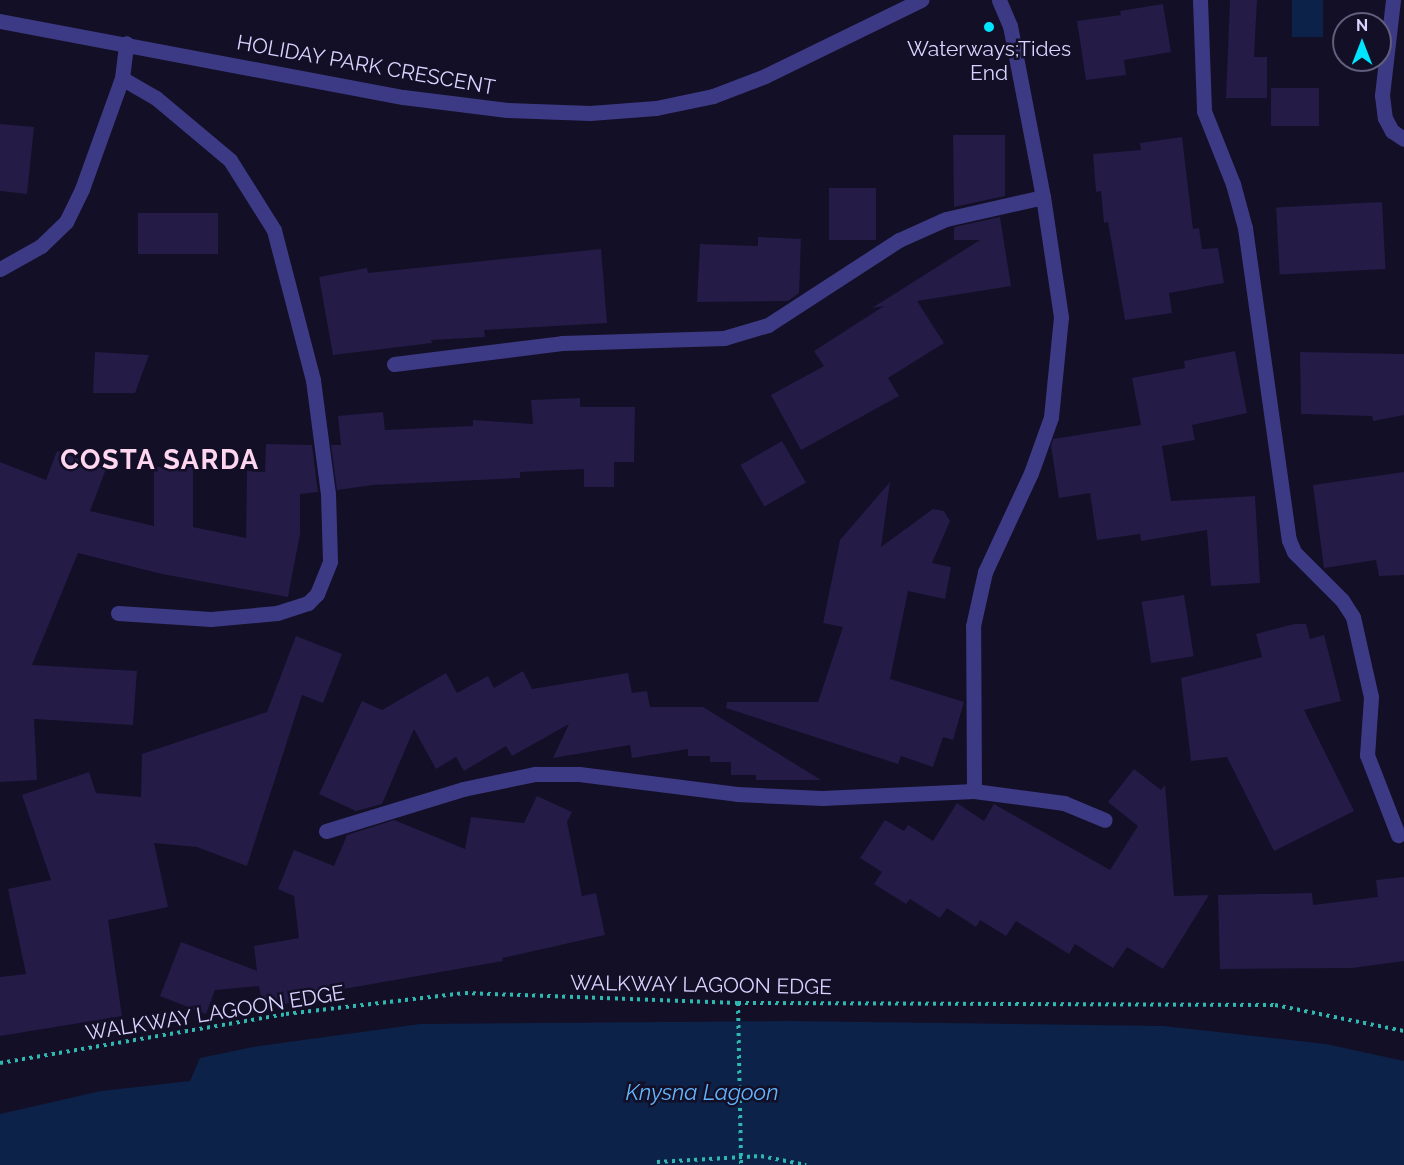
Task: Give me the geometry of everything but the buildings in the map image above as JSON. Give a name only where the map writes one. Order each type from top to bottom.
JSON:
[{"type":"street","name":"HOLIDAY PARK CRESCENT","points":[[0,21],[403,97],[507,110],[590,113],[656,108],[713,96],[765,76],[921,0]]},
{"type":"street","points":[[974,791],[973,626],[986,572],[1031,473],[1051,417],[1057,382],[1061,317],[1043,197],[1010,26],[999,0]]},
{"type":"street","points":[[1200,0],[1204,111],[1233,184],[1245,228],[1289,540],[1299,558],[1342,600],[1353,617],[1371,698],[1366,755],[1398,835]]},
{"type":"street","points":[[1394,0],[1382,95],[1384,118],[1392,131],[1404,139]]},
{"type":"street","points":[[0,268],[41,246],[66,222],[82,189],[122,78],[126,43]]},
{"type":"street","points":[[118,613],[211,619],[277,613],[308,603],[317,594],[330,561],[328,494],[313,380],[274,230],[230,160],[156,98],[122,78]]},
{"type":"street","points":[[394,364],[562,343],[724,338],[768,325],[899,240],[946,219],[1043,197]]},
{"type":"street","points":[[327,831],[463,789],[535,774],[579,774],[737,794],[822,798],[974,791],[1064,803],[1105,820]]},
{"type":"path","name":"WALKWAY LAGOON EDGE","points":[[0,1063],[286,1014],[465,993],[738,1003],[1275,1005],[1404,1031]]},
{"type":"path","points":[[738,1003],[741,1165]]},
{"type":"path","points":[[657,1162],[741,1158],[806,1165]]},
{"type":"path","points":[[704,1159],[704,1165]]},
{"type":"water","points":[[1292,0],[1323,0],[1323,37],[1292,37]]},
{"type":"water","name":"Knysna Lagoon","points":[[788,1021],[1164,1026],[1326,1044],[1404,1061],[1404,1165],[0,1165],[0,1114],[101,1091],[190,1081],[200,1058],[253,1047],[420,1024]]},
{"type":"place","name":"Waterways;Tides End","points":[[989,27]]},
{"type":"district","name":"COSTA SARDA","points":[[160,460]]}]
